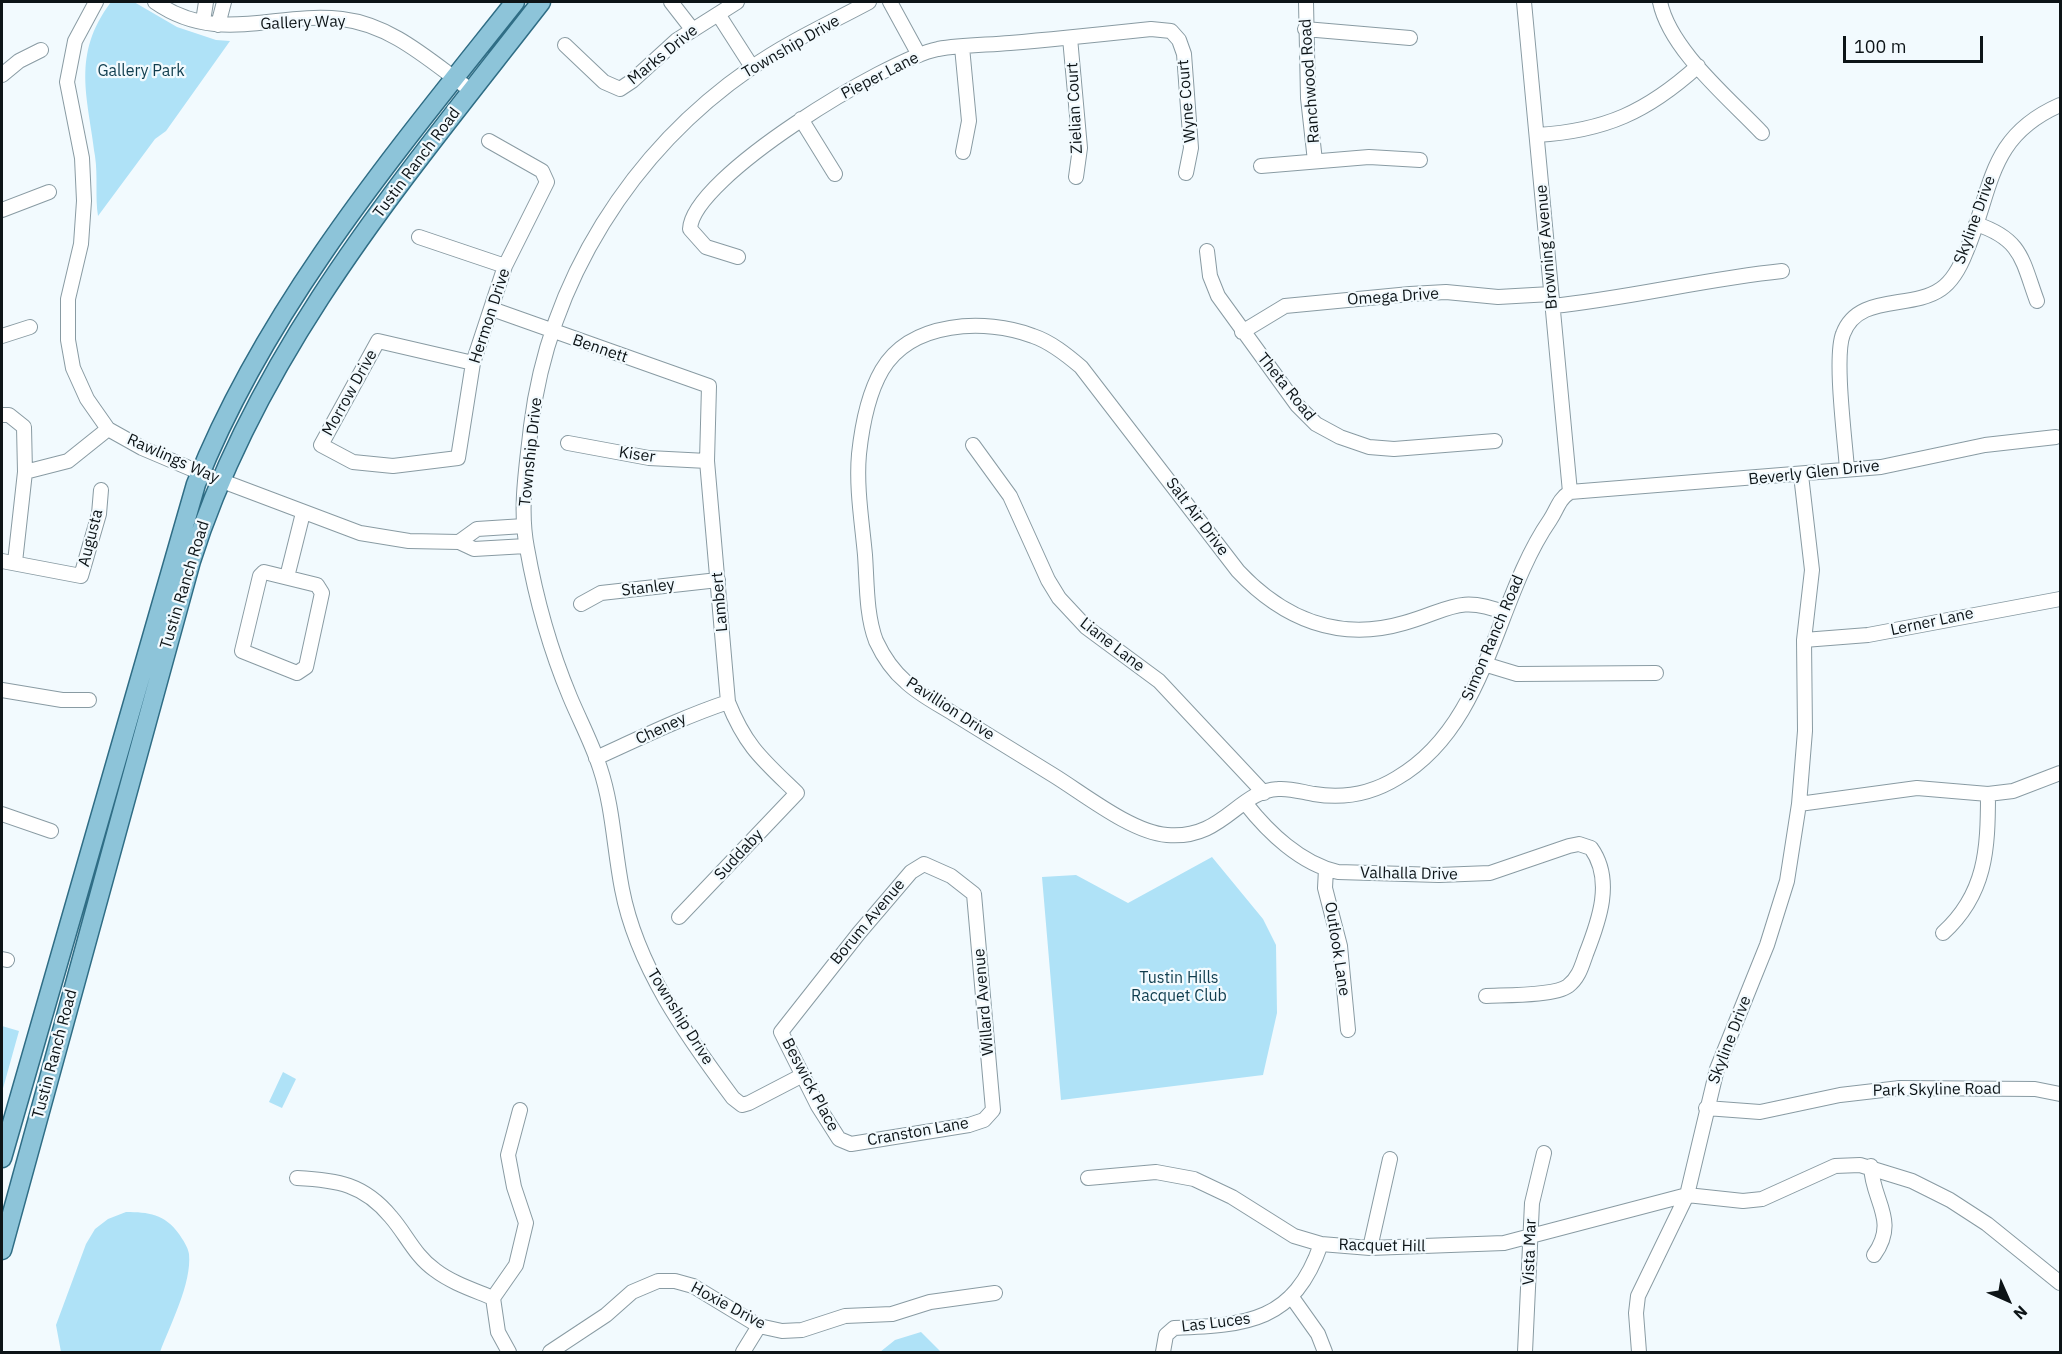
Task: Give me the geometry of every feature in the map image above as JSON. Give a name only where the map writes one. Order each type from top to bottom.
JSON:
[{"type":"main road","name":"Tustin Ranch Road","points":[[2,1158],[201,473],[250,366],[312,268],[454,78],[515,2]]},
{"type":"main road","name":"Tustin Ranch Road","points":[[2,1250],[9,1196],[85,940],[191,561],[220,480],[255,405],[309,311],[383,208],[541,2]]},
{"type":"street","name":"Rawlings Way","points":[[96,2],[75,41],[68,82],[82,158],[84,201],[81,244],[68,299],[68,340],[74,368],[87,399],[108,429],[142,448],[201,473],[360,533],[409,542],[459,542],[474,549],[526,546]]},
{"type":"street","name":"Gallery Way","points":[[155,2],[219,25],[242,26],[340,19],[361,23],[386,31],[407,43],[472,91]]},
{"type":"street","points":[[203,21],[206,2]]},
{"type":"street","points":[[219,25],[224,2]]},
{"type":"street","points":[[671,2],[692,29]]},
{"type":"street","name":"Marks Drive","points":[[564,45],[604,82],[620,89],[692,29],[736,2]]},
{"type":"street","name":"Township Drive","points":[[801,1076],[742,1105],[726,1090],[669,1005],[641,952],[622,889],[607,790],[545,629],[526,546],[525,478],[534,403],[551,332],[581,261],[608,214],[632,180],[675,130],[752,67],[869,2]]},
{"type":"street","points":[[890,2],[919,55]]},
{"type":"street","name":"Ranchwood Road","points":[[1306,2],[1305,29],[1315,160]]},
{"type":"street","name":"Browning Avenue","points":[[1524,2],[1570,492]]},
{"type":"street","points":[[1660,2],[1673,33],[1698,66],[1762,134]]},
{"type":"street","points":[[718,14],[752,67]]},
{"type":"street","name":"Pieper Lane","points":[[738,257],[718,253],[696,240],[690,229],[690,221],[697,209],[739,165],[801,119],[919,55],[938,49],[1151,29],[1171,32]]},
{"type":"street","points":[[1305,29],[1410,38]]},
{"type":"street","name":"Wyne Court","points":[[1171,32],[1179,40],[1184,54],[1191,148],[1186,173]]},
{"type":"street","name":"Zielian Court","points":[[1070,38],[1080,148],[1076,177]]},
{"type":"street","points":[[962,47],[969,121],[963,153]]},
{"type":"street","points":[[2,75],[19,61],[41,50]]},
{"type":"street","points":[[1537,135],[1572,133],[1627,117],[1666,94],[1698,66]]},
{"type":"street","name":"Skyline Drive","points":[[1847,469],[1839,358],[1839,347],[1846,325],[1860,312],[1917,300],[1942,289],[1957,271],[1976,224],[1989,178],[2005,149],[2028,125],[2061,105]]},
{"type":"street","points":[[801,119],[835,174]]},
{"type":"street","name":"Hermon Drive","points":[[458,458],[473,363],[505,266],[547,182],[542,171],[489,141]]},
{"type":"street","points":[[1261,166],[1369,157],[1420,160]]},
{"type":"street","points":[[2,210],[49,192]]},
{"type":"street","points":[[1976,224],[1996,230],[2009,238],[2019,252],[2037,301]]},
{"type":"street","points":[[419,237],[505,266]]},
{"type":"street","name":"Theta Road","points":[[1207,251],[1210,276],[1218,297],[1297,405],[1316,424],[1340,437],[1369,447],[1394,449],[1495,441]]},
{"type":"street","name":"Omega Drive","points":[[1242,332],[1274,311],[1293,305],[1446,292],[1552,300],[1607,300],[1692,283],[1782,271]]},
{"type":"street","name":"Bennett","points":[[492,309],[551,332],[709,386]]},
{"type":"street","name":"Salt Air Drive","points":[[922,335],[943,329],[992,326],[1035,336],[1069,356],[1081,367],[1119,415],[1238,571],[1266,598],[1302,620],[1339,630],[1358,631],[1402,624],[1463,603],[1476,603],[1505,613]]},
{"type":"street","points":[[2,336],[30,327]]},
{"type":"street","name":"Pavillion Drive","points":[[922,335],[906,344],[882,369],[872,391],[864,423],[858,465],[869,611],[876,640],[890,665],[923,694],[1139,828],[1166,835],[1200,833],[1264,793]]},
{"type":"street","name":"Morrow Drive","points":[[458,458],[393,466],[353,462],[321,444],[378,340],[473,363]]},
{"type":"street","name":"Lambert","points":[[709,386],[707,461],[728,702],[738,728],[751,749],[797,793]]},
{"type":"street","points":[[2,415],[9,415],[24,427],[25,472],[8,561]]},
{"type":"street","points":[[25,472],[68,461],[108,429]]},
{"type":"street","name":"Beverly Glen Drive","points":[[1570,492],[1881,467],[1985,445],[2055,437]]},
{"type":"street","name":"Kiser","points":[[568,443],[649,458],[707,461]]},
{"type":"street","name":"Liane Lane","points":[[973,445],[1010,496],[1043,572],[1059,598],[1086,627],[1159,681],[1264,793]]},
{"type":"street","name":"Skyline Drive","points":[[1639,1353],[1636,1313],[1638,1296],[1687,1195],[1706,1108],[1723,1050],[1755,977],[1784,892],[1800,804],[1805,731],[1804,640],[1812,570],[1801,475]]},
{"type":"street","name":"Augusta","points":[[8,561],[66,575],[81,576],[99,514],[101,490]]},
{"type":"street","name":"Simon Ranch Road","points":[[1264,793],[1292,789],[1329,796],[1364,793],[1397,778],[1424,756],[1457,717],[1484,664],[1529,555],[1554,514],[1559,499],[1570,492]]},
{"type":"street","points":[[287,577],[303,513]]},
{"type":"street","name":"Rawlings Way","points":[[459,542],[477,529],[524,526]]},
{"type":"street","points":[[264,572],[271,572],[287,577],[317,585],[322,593],[306,667],[297,673],[242,651],[260,576],[264,572]]},
{"type":"street","name":"Stanley","points":[[581,604],[601,593],[718,580]]},
{"type":"street","name":"Lerner Lane","points":[[1804,640],[1869,635],[1976,613],[2061,599]]},
{"type":"street","points":[[1484,664],[1517,674],[1656,672]]},
{"type":"street","points":[[2,690],[62,700],[89,700]]},
{"type":"street","name":"Cheney","points":[[596,758],[688,716],[728,702]]},
{"type":"street","points":[[1800,804],[1917,788],[1988,794],[2013,791],[2061,773]]},
{"type":"street","name":"Suddaby","points":[[679,917],[797,793]]},
{"type":"street","points":[[1943,933],[1960,917],[1974,896],[1985,849],[1988,794]]},
{"type":"street","name":"Valhalla Drive","points":[[1246,804],[1268,830],[1303,856],[1326,869],[1367,873],[1478,874],[1512,867],[1569,846],[1579,844],[1590,848],[1600,867],[1601,906],[1599,918],[1578,975],[1568,987],[1486,996]]},
{"type":"street","points":[[2,814],[51,831]]},
{"type":"street","name":"Borum Avenue","points":[[781,1032],[826,973],[911,872],[924,864],[951,876],[974,894]]},
{"type":"street","name":"Outlook Lane","points":[[1326,869],[1325,888],[1340,946],[1348,1030]]},
{"type":"street","name":"Willard Avenue","points":[[974,894],[993,1110]]},
{"type":"street","name":"Beswick Place","points":[[781,1032],[801,1076],[838,1139]]},
{"type":"street","name":"Park Skyline Road","points":[[1706,1108],[1760,1112],[1840,1095],[1900,1088],[2035,1089],[2061,1094]]},
{"type":"street","points":[[509,1353],[498,1332],[493,1298],[516,1265],[526,1223],[514,1187],[508,1155],[520,1110]]},
{"type":"street","name":"Cranston Lane","points":[[838,1139],[850,1144],[969,1125],[984,1120],[993,1110]]},
{"type":"street","name":"Vista Mar","points":[[1525,1353],[1532,1203],[1544,1153]]},
{"type":"street","points":[[1370,1248],[1390,1159]]},
{"type":"street","points":[[1687,1195],[1743,1201],[1762,1199],[1835,1166],[1871,1166],[1912,1181],[1950,1200],[1987,1224],[2061,1283]]},
{"type":"street","points":[[1871,1166],[1885,1227],[1882,1242],[1874,1255]]},
{"type":"street","name":"Racquet Hill","points":[[1088,1178],[1156,1172],[1194,1179],[1232,1197],[1294,1236],[1321,1244],[1370,1248],[1479,1246],[1532,1237],[1687,1195]]},
{"type":"street","points":[[297,1178],[333,1179],[365,1191],[391,1217],[409,1244],[434,1270],[493,1298]]},
{"type":"street","name":"Las Luces","points":[[1163,1353],[1166,1335],[1174,1328],[1221,1326],[1263,1316],[1291,1296],[1303,1283],[1321,1244]]},
{"type":"street","name":"Hoxie Drive","points":[[550,1353],[606,1315],[632,1292],[658,1281],[675,1281],[693,1286],[759,1326],[782,1331],[802,1330],[845,1316],[892,1314],[930,1302],[995,1293]]},
{"type":"street","points":[[1291,1296],[1318,1334],[1325,1353]]},
{"type":"street","points":[[743,1353],[759,1326]]},
{"type":"green space","name":"Gallery Park","points":[[111,2],[134,2],[177,27],[216,40],[230,41],[166,131],[155,139],[98,216],[96,164],[85,77],[91,40]]},
{"type":"green space","name":"Tustin Hills Racquet Club","points":[[1212,857],[1263,919],[1276,945],[1277,1013],[1263,1075],[1061,1100],[1042,877],[1076,875],[1128,903]]},
{"type":"green space","points":[[2,1026],[19,1031],[2,1092]]},
{"type":"green space","points":[[283,1072],[296,1079],[282,1108],[269,1102]]},
{"type":"green space","points":[[126,1212],[149,1214],[162,1218],[174,1227],[188,1251],[189,1265],[184,1291],[160,1352],[61,1352],[56,1325],[86,1244],[95,1229],[108,1219]]},
{"type":"green space","points":[[921,1332],[941,1352],[880,1352],[895,1340]]}]
